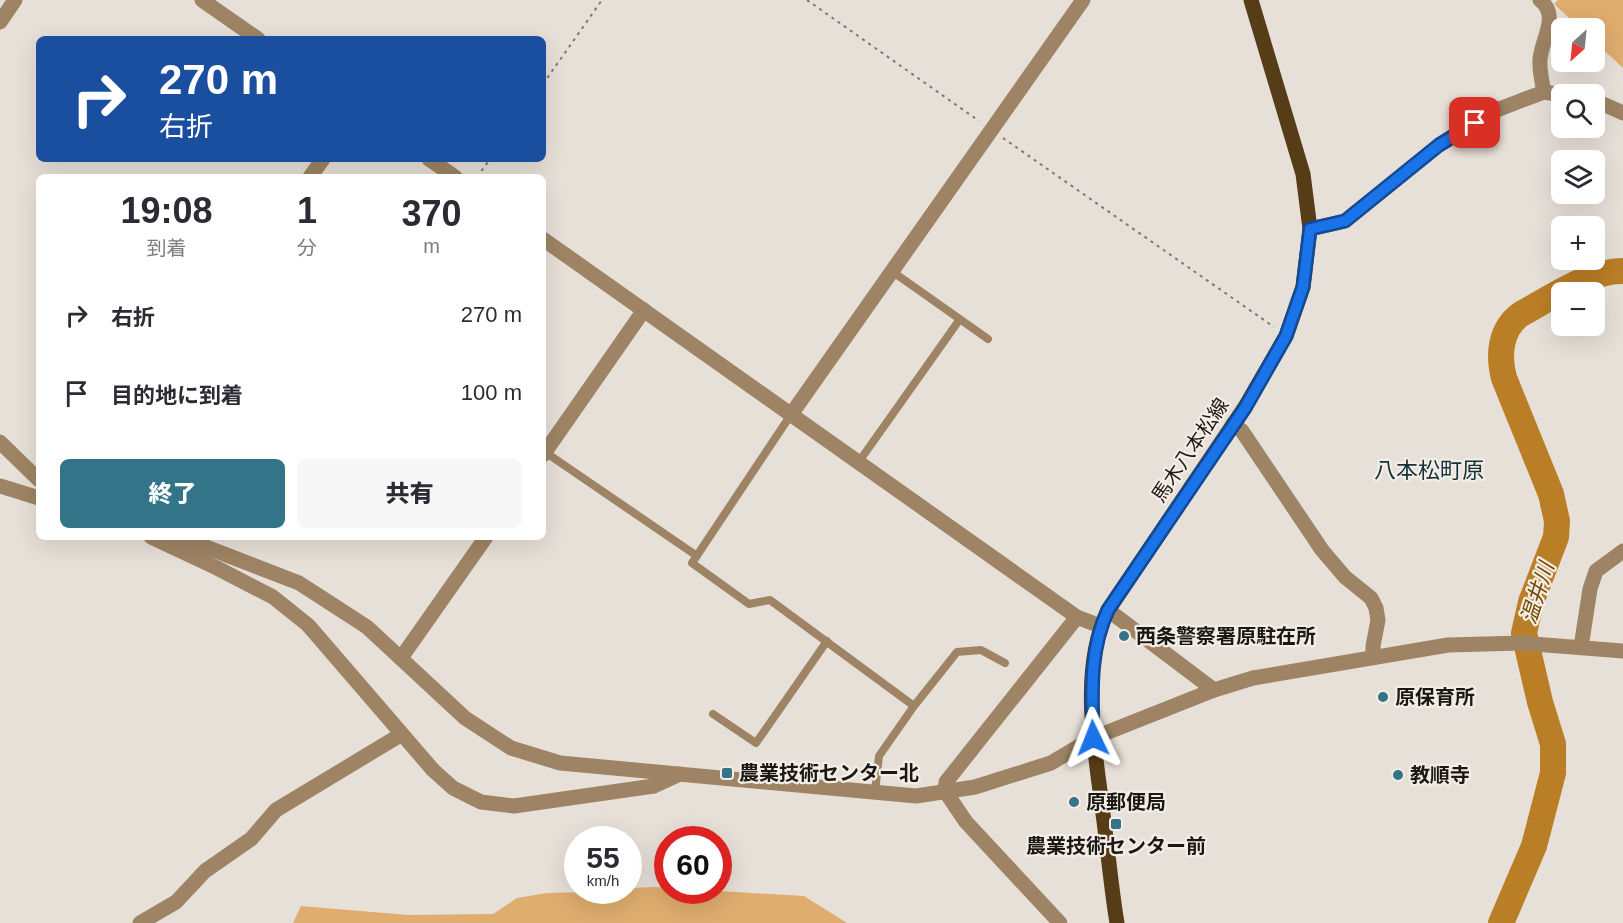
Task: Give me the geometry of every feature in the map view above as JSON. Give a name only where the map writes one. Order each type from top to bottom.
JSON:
[{"type":"main road","name":"馬木八本松線","points":[[1117,923],[1093,738],[1091,684],[1100,626],[1108,610],[1233,424],[1286,336],[1303,287],[1310,229],[1303,174],[1251,0]]},
{"type":"street","points":[[0,22],[15,0]]},
{"type":"street","points":[[202,0],[254,36]]},
{"type":"street","points":[[790,416],[1083,0]]},
{"type":"street","points":[[1540,0],[1550,14],[1540,60],[1544,92]]},
{"type":"street","points":[[1310,229],[1345,221],[1439,145],[1494,111],[1544,92],[1551,93]]},
{"type":"street","points":[[1605,105],[1623,113]]},
{"type":"street","points":[[433,162],[451,174]]},
{"type":"street","points":[[546,241],[1077,617],[1100,626]]},
{"type":"street","points":[[546,450],[644,310]]},
{"type":"street","points":[[1233,424],[1242,431],[1322,550],[1345,577],[1371,598],[1378,620],[1373,656]]},
{"type":"street","points":[[0,442],[36,477]]},
{"type":"street","points":[[0,486],[36,497]]},
{"type":"street","points":[[157,540],[273,597],[308,625],[433,770],[453,788],[481,802],[514,806],[654,786],[680,774]]},
{"type":"street","points":[[188,540],[299,583],[368,627],[465,718],[511,748],[560,763],[916,796],[975,787],[1051,763],[1093,738],[1214,690],[1253,678],[1448,645],[1522,643],[1623,651]]},
{"type":"street","points":[[401,658],[484,540]]},
{"type":"street","points":[[1581,647],[1590,589],[1596,572],[1623,551]]},
{"type":"street","points":[[1108,610],[1214,690]]},
{"type":"street","points":[[1060,923],[966,822],[945,791],[946,782],[1077,617]]},
{"type":"street","points":[[140,923],[176,902],[205,871],[251,839],[276,810],[402,734]]},
{"type":"lane","points":[[892,272],[988,339]]},
{"type":"lane","points":[[858,463],[960,319]]},
{"type":"lane","points":[[790,416],[692,563],[749,604],[770,600],[914,706]]},
{"type":"lane","points":[[546,454],[697,556]]},
{"type":"lane","points":[[713,714],[756,743],[827,641]]},
{"type":"lane","points":[[875,792],[879,756],[957,651],[981,650],[1005,663]]},
{"type":"path","points":[[546,80],[602,0]]},
{"type":"path","points":[[807,0],[1286,336]]},
{"type":"shaded area","points":[[1558,0],[1623,0],[1623,68],[1605,51],[1605,18],[1569,18],[1554,4]]},
{"type":"shaded area","points":[[654,887],[654,904],[732,904],[732,892],[804,896],[847,923],[293,923],[301,906],[408,915],[493,914],[517,898],[564,893],[564,904],[642,904],[642,888]]},
{"type":"waterway","name":"温井川","points":[[1501,923],[1534,846],[1553,773],[1553,744],[1540,702],[1524,633],[1531,602],[1556,537],[1557,521],[1551,494],[1504,378],[1501,360],[1502,343],[1509,327],[1521,314],[1584,280],[1623,271]]},
{"type":"place","name":"西条警察署原駐在所","points":[[1124,636]]},
{"type":"place","name":"原保育所","points":[[1383,697]]},
{"type":"place","name":"農業技術センター北","points":[[727,773]]},
{"type":"place","name":"教順寺","points":[[1398,775]]},
{"type":"place","name":"原郵便局","points":[[1074,802]]},
{"type":"place","name":"農業技術センター前","points":[[1116,824]]},
{"type":"district","name":"八本松町原","points":[[1429,470]]},
{"type":"route","points":[[1093,738],[1091,684],[1100,626],[1108,610],[1245,408],[1286,336],[1303,287],[1310,229],[1345,221],[1439,145],[1475,123]]}]
